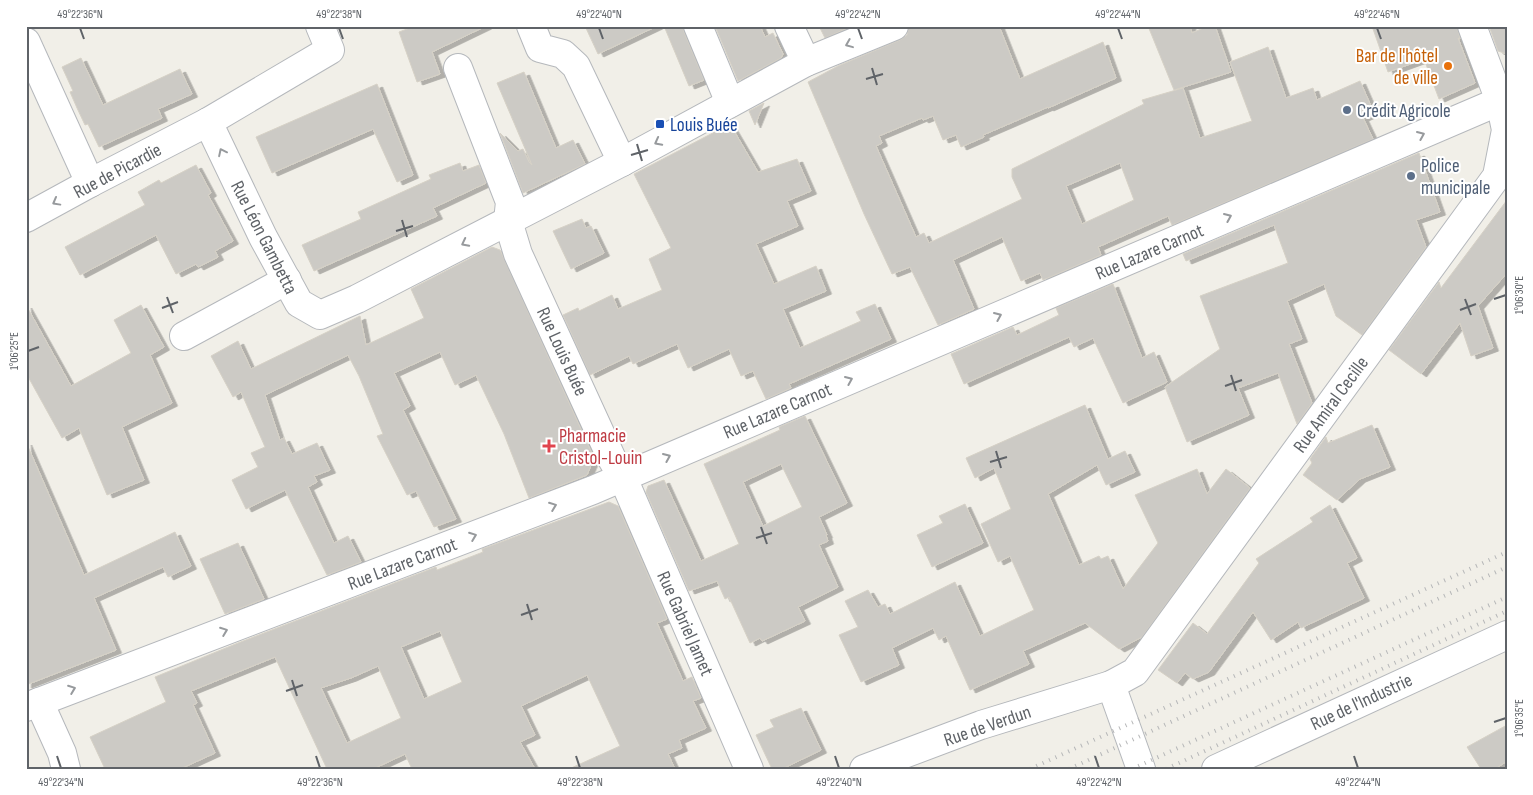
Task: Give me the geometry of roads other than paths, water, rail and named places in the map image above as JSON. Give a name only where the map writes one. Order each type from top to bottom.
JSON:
[{"type":"street","name":"Rue de Picardie","points":[[26,218],[208,122],[330,50],[320,26]]},
{"type":"street","points":[[531,26],[540,48],[563,54],[576,66],[622,162]]},
{"type":"street","points":[[698,26],[730,103]]},
{"type":"street","points":[[789,26],[806,62]]},
{"type":"street","name":"Rue Léon Gambetta","points":[[208,122],[263,237],[299,303],[320,315],[357,299],[622,162],[806,62],[894,26]]},
{"type":"street","name":"Rue Amiral Cecille","points":[[1111,685],[1135,672],[1497,176],[1504,156],[1506,130],[1503,100],[1472,26]]},
{"type":"street","points":[[26,42],[90,183]]},
{"type":"street","points":[[458,68],[510,202],[508,221]]},
{"type":"street","name":"Rue Lazare Carnot","points":[[66,769],[62,753],[32,704],[623,478],[1503,100]]},
{"type":"street","name":"Rue Louis Buée","points":[[508,221],[518,254],[612,460],[623,478]]},
{"type":"street","points":[[184,336],[287,280]]},
{"type":"street","name":"Rue Gabriel Jamet","points":[[623,478],[748,769]]},
{"type":"street","name":"Rue de l'Industrie","points":[[1216,769],[1507,635]]},
{"type":"street","points":[[1111,685],[1141,769]]},
{"type":"street","name":"Rue de Verdun","points":[[864,769],[981,725],[1111,685]]},
{"type":"railway","points":[[1030,769],[1507,552]]},
{"type":"railway","points":[[1069,769],[1507,567]]},
{"type":"railway","points":[[1132,769],[1507,597]]},
{"type":"railway","points":[[1166,769],[1507,611]]},
{"type":"place","name":"Bar de l'hôtel de ville","points":[[1448,66]]},
{"type":"place","name":"Crédit Agricole","points":[[1347,110]]},
{"type":"place","name":"Louis Buée","points":[[660,124]]},
{"type":"place","name":"Police municipale","points":[[1411,176]]},
{"type":"place","name":"Pharmacie Cristol-Louin","points":[[549,446]]}]
